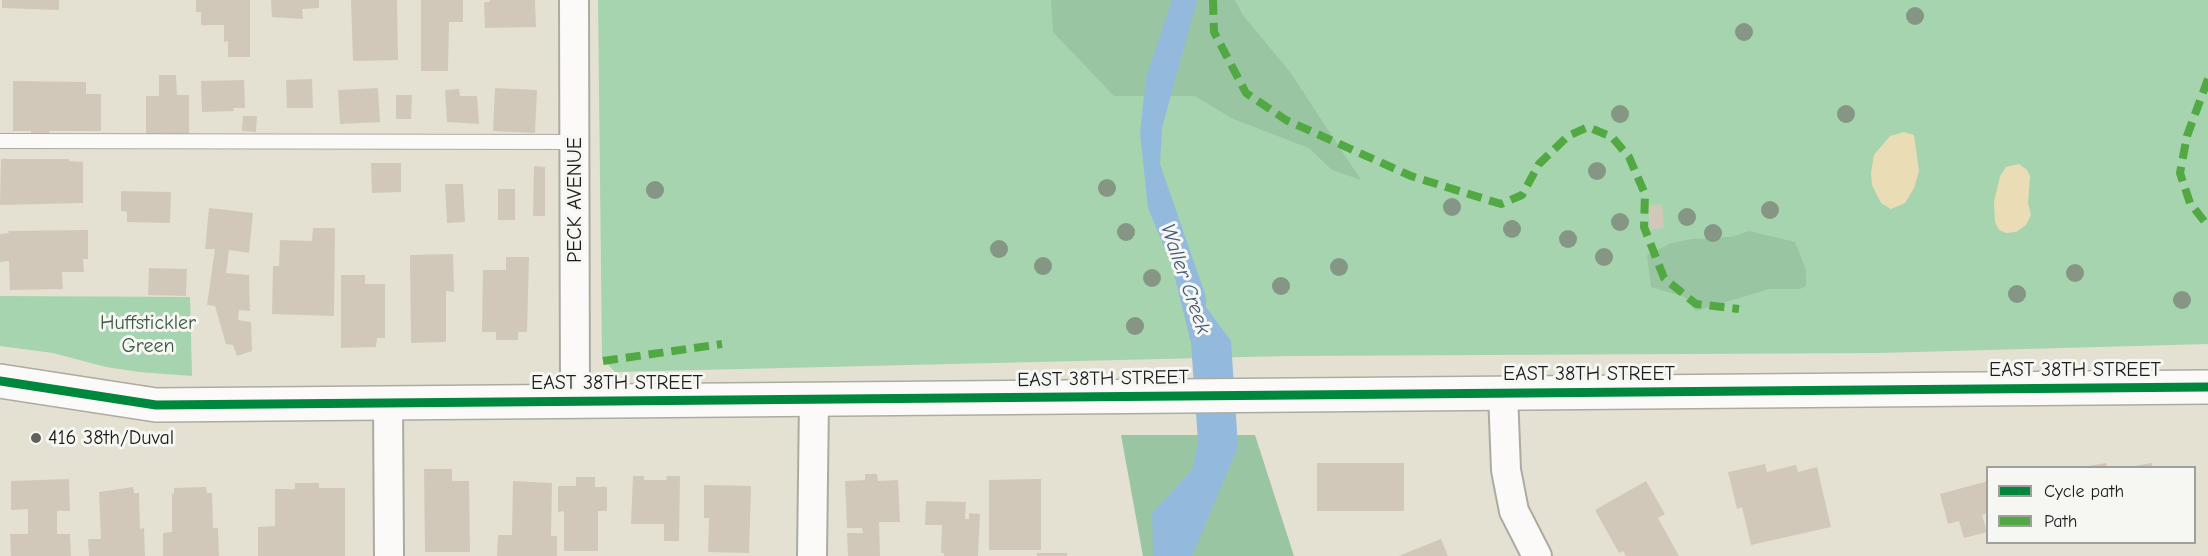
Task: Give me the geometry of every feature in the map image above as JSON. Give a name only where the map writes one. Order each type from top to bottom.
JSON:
[{"type":"street","name":"PECK AVENUE","points":[[574,0],[574,401]]},
{"type":"street","name":"EAST 38TH STREET","points":[[0,381],[20,382],[156,405],[2208,387]]},
{"type":"street","points":[[1503,393],[1506,470],[1514,511],[1537,556]]},
{"type":"street","points":[[812,556],[814,400]]},
{"type":"street","points":[[388,404],[389,556]]},
{"type":"lane","points":[[0,141],[574,142]]},
{"type":"green space","points":[[598,0],[2208,0],[2208,344],[1879,353],[1288,356],[615,372],[602,358]]},
{"type":"green space","points":[[1051,0],[1235,0],[1242,14],[1290,72],[1361,180],[1332,170],[1309,148],[1233,119],[1195,96],[1114,96],[1053,32]]},
{"type":"green space","points":[[1749,231],[1795,242],[1806,270],[1806,286],[1800,289],[1769,289],[1696,311],[1685,297],[1651,287],[1647,255],[1671,243],[1692,239],[1731,237]]},
{"type":"green space","name":"Huffstickler Green","points":[[0,296],[190,297],[192,376],[106,367],[53,353],[0,346]]},
{"type":"green space","points":[[1121,435],[1255,435],[1294,556],[1143,556]]},
{"type":"sand","points":[[1904,132],[1914,135],[1919,171],[1914,188],[1905,203],[1891,209],[1881,203],[1872,185],[1874,155],[1890,136]]},
{"type":"sand","points":[[2019,164],[2027,170],[2030,176],[2028,203],[2031,215],[2026,225],[2016,232],[2006,233],[1999,230],[1995,222],[1994,202],[2000,176],[2006,167]]},
{"type":"water","name":"Waller Creek","points":[[1172,0],[1197,0],[1162,128],[1160,164],[1206,297],[1206,307],[1231,341],[1238,447],[1192,556],[1153,556],[1152,513],[1192,470],[1198,441],[1191,343],[1172,266],[1148,208],[1140,133],[1146,77]]},
{"type":"building","points":[[2,0],[59,0],[59,10],[2,8]]},
{"type":"building","points":[[196,0],[250,0],[250,57],[228,57],[228,41],[224,42],[224,25],[201,25],[201,12],[196,12]]},
{"type":"building","points":[[271,0],[319,0],[319,8],[302,9],[303,19],[272,17]]},
{"type":"building","points":[[351,0],[397,0],[398,60],[353,61]]},
{"type":"building","points":[[421,0],[463,0],[463,22],[449,22],[448,71],[421,71]]},
{"type":"building","points":[[490,0],[535,0],[536,27],[485,28],[484,2],[490,2]]},
{"type":"building","points":[[159,75],[176,75],[177,95],[189,95],[189,135],[146,135],[146,96],[159,96]]},
{"type":"building","points":[[312,79],[313,108],[287,108],[286,80]]},
{"type":"building","points":[[244,80],[245,108],[233,108],[234,111],[202,112],[201,81]]},
{"type":"building","points":[[13,81],[86,82],[86,94],[101,94],[101,131],[49,131],[50,134],[31,134],[31,131],[13,131]]},
{"type":"building","points":[[378,88],[380,122],[340,124],[338,90]]},
{"type":"building","points":[[495,88],[537,90],[535,133],[493,131]]},
{"type":"building","points":[[459,89],[460,96],[477,96],[479,124],[447,122],[445,90]]},
{"type":"building","points":[[396,95],[412,95],[411,119],[396,119]]},
{"type":"building","points":[[243,116],[257,116],[256,132],[242,131]]},
{"type":"building","points":[[1,159],[69,159],[69,161],[83,162],[83,203],[0,205]]},
{"type":"building","points":[[371,163],[401,163],[401,192],[372,193]]},
{"type":"building","points":[[534,166],[545,167],[545,216],[533,216]]},
{"type":"building","points":[[445,184],[463,184],[465,222],[447,223]]},
{"type":"building","points":[[498,189],[515,189],[515,220],[498,220]]},
{"type":"building","points":[[121,191],[171,192],[170,223],[127,222],[127,212],[121,211]]},
{"type":"building","points":[[1662,204],[1664,228],[1650,230],[1648,206]]},
{"type":"building","points":[[209,208],[253,213],[249,253],[229,250],[226,273],[249,275],[250,311],[239,310],[238,320],[251,322],[252,351],[237,356],[233,345],[226,344],[215,306],[207,305],[215,249],[205,249]]},
{"type":"building","points":[[313,228],[335,228],[334,316],[272,314],[273,266],[279,266],[280,240],[312,241]]},
{"type":"building","points":[[88,230],[88,259],[83,259],[84,272],[62,272],[63,289],[10,290],[9,261],[0,262],[0,234],[9,233],[8,231]]},
{"type":"building","points":[[453,254],[454,292],[446,291],[446,342],[411,343],[410,255]]},
{"type":"building","points":[[506,257],[529,257],[527,332],[518,332],[518,340],[496,340],[496,332],[482,332],[483,270],[506,270]]},
{"type":"building","points":[[149,268],[187,269],[186,296],[148,295]]},
{"type":"building","points":[[341,275],[365,275],[365,284],[385,284],[385,338],[377,338],[376,347],[341,348]]},
{"type":"building","points":[[1317,463],[1404,463],[1404,511],[1317,511]]},
{"type":"building","points":[[2106,463],[2107,466],[2088,466]]},
{"type":"building","points":[[2152,463],[2152,466],[2135,466]]},
{"type":"building","points":[[1765,464],[1767,472],[1796,465],[1798,472],[1817,467],[1831,527],[1751,545],[1742,507],[1737,509],[1728,472]]},
{"type":"building","points":[[424,469],[452,469],[452,481],[469,481],[470,552],[425,552]]},
{"type":"building","points":[[865,474],[877,474],[878,481],[898,480],[900,522],[879,522],[880,556],[848,556],[847,533],[863,533],[862,528],[847,528],[845,481],[865,480]]},
{"type":"building","points":[[633,476],[644,476],[644,480],[666,480],[667,476],[680,476],[679,541],[664,541],[664,524],[631,524]]},
{"type":"building","points":[[576,477],[595,477],[595,487],[607,487],[607,511],[598,511],[598,551],[564,551],[564,511],[558,512],[558,486],[576,486]]},
{"type":"building","points":[[69,479],[70,511],[57,511],[57,534],[70,534],[71,556],[11,556],[10,534],[28,534],[28,509],[11,510],[11,481]]},
{"type":"building","points":[[1041,479],[1041,550],[989,550],[989,480]]},
{"type":"building","points":[[513,481],[552,483],[551,536],[557,536],[557,556],[497,556],[498,535],[512,535]]},
{"type":"building","points":[[1646,481],[1665,514],[1658,518],[1679,556],[1626,556],[1623,551],[1619,553],[1595,510]]},
{"type":"building","points":[[1986,482],[1986,514],[1982,515],[1986,532],[1964,538],[1959,521],[1948,524],[1940,494]]},
{"type":"building","points":[[295,483],[319,483],[319,488],[345,488],[345,556],[258,556],[258,527],[275,526],[275,489],[295,489]]},
{"type":"building","points":[[704,485],[751,486],[749,553],[708,552],[709,518],[704,518]]},
{"type":"building","points":[[133,487],[134,493],[139,493],[140,529],[144,528],[145,556],[89,556],[88,539],[101,539],[99,492]]},
{"type":"building","points":[[206,487],[207,493],[212,493],[213,528],[218,528],[219,556],[163,556],[163,533],[172,532],[174,488]]},
{"type":"building","points":[[926,501],[966,502],[965,519],[969,519],[969,513],[980,514],[978,556],[944,556],[944,553],[941,553],[942,525],[925,525]]},
{"type":"building","points":[[1441,539],[1448,556],[1399,556],[1416,549]]},
{"type":"building","points":[[1037,553],[1067,553],[1067,556],[1037,556]]},
{"type":"marked path","points":[[1213,0],[1214,32],[1246,93],[1286,120],[1411,176],[1501,204],[1522,195],[1539,164],[1568,136],[1588,127],[1612,137],[1629,157],[1645,194],[1644,227],[1664,278],[1696,304],[1739,309]]},
{"type":"marked path","points":[[2208,79],[2187,136],[2180,173],[2190,203],[2208,226]]},
{"type":"marked path","points":[[603,361],[722,344]]},
{"type":"cycle path","points":[[0,381],[156,405],[2208,387]]},
{"type":"place","name":"416 38th/Duval","points":[[36,438]]}]
